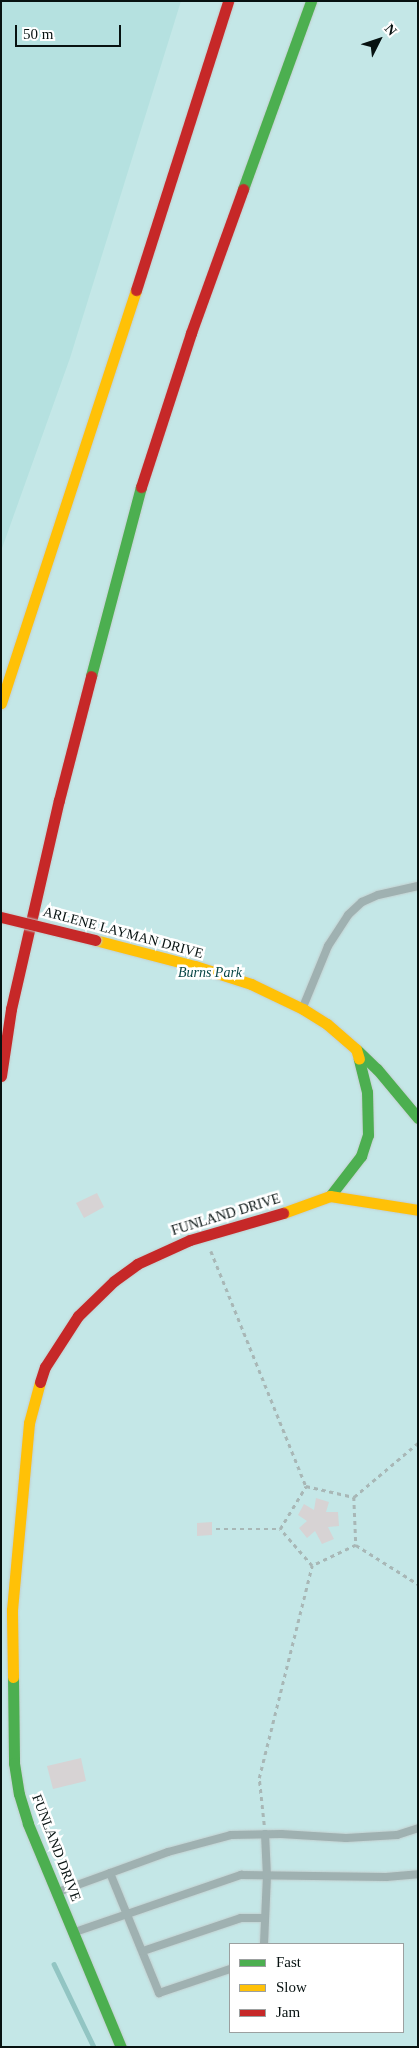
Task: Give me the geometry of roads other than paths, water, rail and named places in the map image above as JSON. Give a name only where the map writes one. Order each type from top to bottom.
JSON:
[{"type":"main road","points":[[1,703],[63,517],[228,1]]},
{"type":"main road","points":[[1,1076],[11,1009],[59,800],[136,502],[191,332],[311,1]]},
{"type":"main road","name":"ARLENE LAYMAN DRIVE","points":[[1,916],[194,966],[242,981],[284,999],[327,1024],[356,1049],[377,1069],[418,1118]]},
{"type":"main road","points":[[330,1196],[361,1156],[368,1135],[367,1092],[356,1049]]},
{"type":"main road","name":"FUNLAND DRIVE","points":[[122,2047],[28,1824],[19,1794],[14,1763],[12,1610],[28,1423],[35,1394],[45,1367],[69,1328],[98,1294],[137,1264],[163,1251],[205,1236],[273,1217],[330,1196],[418,1210]]},
{"type":"lane","points":[[303,1009],[328,946],[348,915],[362,902],[378,895],[418,886]]},
{"type":"lane","points":[[56,1893],[168,1852],[223,1837],[265,1834],[346,1838],[397,1835],[418,1828]]},
{"type":"lane","points":[[264,1943],[267,1876],[265,1834]]},
{"type":"lane","points":[[110,1873],[159,1993],[229,1968]]},
{"type":"lane","points":[[74,1933],[241,1876],[386,1877],[418,1874]]},
{"type":"lane","points":[[143,1951],[241,1918],[265,1918]]},
{"type":"waterway","points":[[54,1964],[94,2047]]},
{"type":"park label","name":"Burns Park","points":[[210,973]]}]
